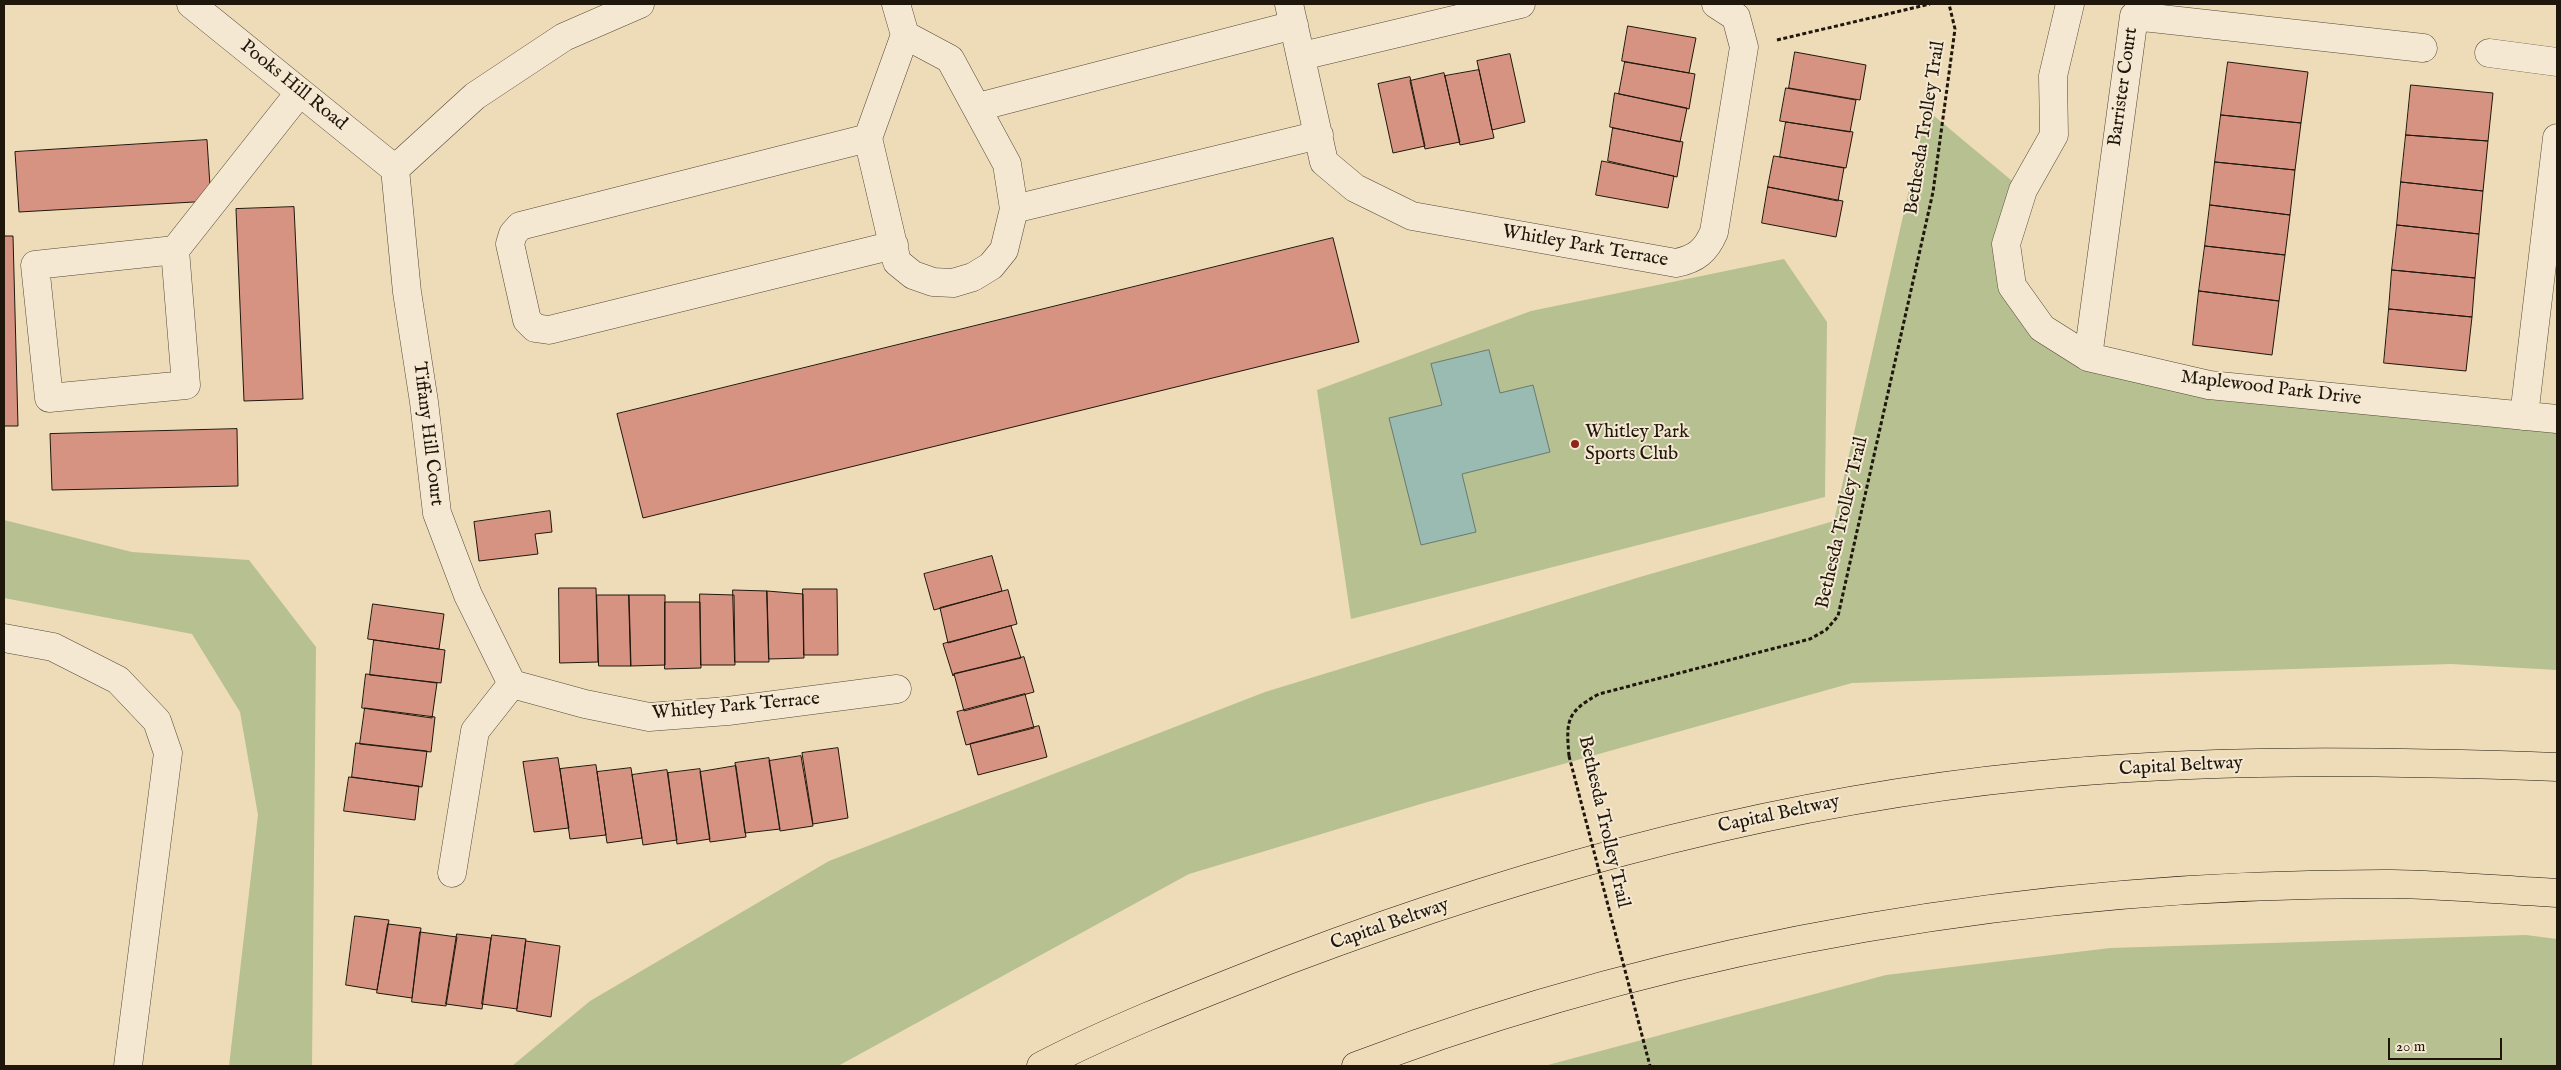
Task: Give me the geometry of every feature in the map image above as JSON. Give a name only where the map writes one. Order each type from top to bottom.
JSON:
[{"type":"highway","name":"Capital Beltway","points":[[1041,1066],[1214,989],[1370,929],[1528,879],[1691,834],[1854,800],[2030,776],[2204,765],[2390,761],[2557,767]]},
{"type":"highway","points":[[1356,1066],[1399,1050],[1556,999],[1703,960],[1870,928],[2041,902],[2203,889],[2393,884],[2557,893]]},
{"type":"street","name":"Pooks Hill Road","points":[[191,4],[395,169]]},
{"type":"street","points":[[395,169],[475,96],[564,37],[640,4]]},
{"type":"street","points":[[896,4],[905,35],[868,138],[897,262],[913,275],[933,282],[953,283],[967,279],[991,266],[1004,250],[1014,210],[1007,164],[978,107],[950,59],[905,35]]},
{"type":"street","points":[[1302,56],[1521,4]]},
{"type":"street","name":"Whitley Park Terrace","points":[[1292,14],[1324,162],[1356,188],[1412,216],[1676,263],[1689,260],[1700,254],[1709,244],[1714,232],[1744,47],[1736,17],[1716,4]]},
{"type":"street","name":"Maplewood Park Drive","points":[[2070,4],[2053,76],[2054,135],[2023,190],[2006,244],[2012,286],[2042,328],[2088,356],[2209,385],[2557,419]]},
{"type":"street","points":[[978,107],[1292,14]]},
{"type":"street","name":"Barrister Court","points":[[2088,356],[2134,16],[2423,48]]},
{"type":"street","points":[[2489,53],[2557,62]]},
{"type":"street","points":[[175,250],[36,264],[49,398],[186,385],[175,250],[300,92]]},
{"type":"street","points":[[1014,210],[1318,135]]},
{"type":"street","points":[[868,138],[520,226],[513,234],[510,244],[528,320],[536,328],[549,330],[894,245]]},
{"type":"street","points":[[2524,416],[2557,138]]},
{"type":"street","name":"Tiffany Hill Court","points":[[395,169],[407,292],[424,402],[437,513],[468,595],[512,684]]},
{"type":"street","points":[[4,638],[53,648],[118,680],[157,720],[168,754],[128,1066]]},
{"type":"street","points":[[452,873],[475,732],[512,684]]},
{"type":"street","name":"Whitley Park Terrace","points":[[512,684],[585,704],[649,717],[728,711],[897,689]]},
{"type":"path","points":[[1744,47],[1930,4]]},
{"type":"path","name":"Bethesda Trolley Trail","points":[[1650,1066],[1570,756],[1566,727],[1573,712],[1592,698],[1810,639],[1826,630],[1838,616],[1933,192],[1955,29],[1949,4]]},
{"type":"green space","points":[[1927,110],[2023,190],[2012,286],[2088,357],[2557,419],[2557,670],[2451,664],[1852,683],[1424,803],[1189,874],[838,1066],[512,1066],[590,1001],[829,861],[1265,692],[1640,577],[1834,521]]},
{"type":"green space","name":"Whitley Park Sports Club","points":[[1784,259],[1827,322],[1825,497],[1351,619],[1317,390],[1531,311]]},
{"type":"green space","points":[[4,520],[132,552],[249,560],[316,647],[312,1066],[229,1066],[258,815],[240,712],[192,634],[4,598]]},
{"type":"green space","points":[[2526,935],[2557,939],[2557,1066],[1544,1066],[1886,975],[2110,948]]},
{"type":"water","points":[[1489,350],[1500,393],[1533,385],[1550,452],[1462,474],[1476,532],[1421,545],[1389,418],[1442,405],[1431,364]]},
{"type":"building","points":[[1628,26],[1696,38],[1689,73],[1622,61]]},
{"type":"building","points":[[1795,52],[1866,65],[1860,100],[1789,88]]},
{"type":"building","points":[[1510,54],[1525,122],[1492,130],[1477,61]]},
{"type":"building","points":[[1625,62],[1695,74],[1689,109],[1619,94]]},
{"type":"building","points":[[2228,62],[2308,72],[2301,123],[2221,115]]},
{"type":"building","points":[[1479,70],[1494,138],[1460,145],[1445,76]]},
{"type":"building","points":[[1444,73],[1460,142],[1425,149],[1410,81]]},
{"type":"building","points":[[1410,77],[1425,146],[1393,153],[1378,84]]},
{"type":"building","points":[[2411,85],[2493,93],[2488,141],[2406,135]]},
{"type":"building","points":[[1786,88],[1856,100],[1850,132],[1780,121]]},
{"type":"building","points":[[1615,93],[1687,108],[1680,142],[1610,127]]},
{"type":"building","points":[[2221,115],[2301,123],[2295,170],[2215,162]]},
{"type":"building","points":[[1786,122],[1853,132],[1846,168],[1780,157]]},
{"type":"building","points":[[1613,128],[1683,142],[1677,177],[1608,161]]},
{"type":"building","points":[[2406,135],[2488,141],[2483,191],[2401,182]]},
{"type":"building","points":[[207,140],[211,201],[19,212],[15,152]]},
{"type":"building","points":[[1774,156],[1844,168],[1838,201],[1768,187]]},
{"type":"building","points":[[1602,161],[1674,176],[1668,208],[1596,195]]},
{"type":"building","points":[[2215,162],[2295,170],[2290,215],[2210,205]]},
{"type":"building","points":[[2401,182],[2483,191],[2479,234],[2397,225]]},
{"type":"building","points":[[1768,187],[1843,201],[1836,237],[1762,223]]},
{"type":"building","points":[[2210,205],[2290,215],[2285,255],[2205,246]]},
{"type":"building","points":[[294,207],[303,399],[244,401],[236,209]]},
{"type":"building","points":[[2397,225],[2479,234],[2475,278],[2392,270]]},
{"type":"building","points":[[4,236],[13,236],[18,426],[4,426]]},
{"type":"building","points":[[1333,238],[1359,342],[643,518],[617,414]]},
{"type":"building","points":[[2205,246],[2285,255],[2279,301],[2199,291]]},
{"type":"building","points":[[2392,270],[2475,278],[2472,317],[2389,309]]},
{"type":"building","points":[[2199,291],[2279,301],[2272,355],[2193,345]]},
{"type":"building","points":[[2389,309],[2472,317],[2466,371],[2384,363]]},
{"type":"building","points":[[237,429],[238,486],[52,490],[50,434]]},
{"type":"building","points":[[550,511],[552,532],[535,534],[538,554],[479,561],[474,522]]},
{"type":"building","points":[[992,556],[1002,591],[934,610],[924,574]]},
{"type":"building","points":[[559,588],[596,588],[598,662],[560,663]]},
{"type":"building","points":[[803,589],[837,589],[838,655],[804,655]]},
{"type":"building","points":[[733,590],[767,591],[769,662],[735,662]]},
{"type":"building","points":[[1008,590],[1017,624],[948,643],[940,608]]},
{"type":"building","points":[[767,591],[803,594],[804,658],[769,659]]},
{"type":"building","points":[[700,594],[734,595],[735,665],[701,665]]},
{"type":"building","points":[[597,595],[629,595],[631,666],[599,666]]},
{"type":"building","points":[[629,595],[665,595],[665,665],[631,666]]},
{"type":"building","points":[[665,602],[700,602],[701,668],[665,669]]},
{"type":"building","points":[[373,604],[444,614],[439,649],[368,639]]},
{"type":"building","points":[[1011,626],[1021,658],[954,674],[953,676],[943,644]]},
{"type":"building","points":[[374,640],[445,650],[441,683],[370,675]]},
{"type":"building","points":[[1024,657],[1034,692],[964,711],[954,674]]},
{"type":"building","points":[[366,674],[437,683],[432,718],[362,708]]},
{"type":"building","points":[[1025,694],[1034,728],[966,745],[957,712]]},
{"type":"building","points":[[365,708],[435,717],[431,752],[360,744]]},
{"type":"building","points":[[1039,726],[1047,757],[978,775],[970,744]]},
{"type":"building","points":[[356,743],[427,751],[422,787],[352,777]]},
{"type":"building","points":[[838,748],[848,818],[813,824],[802,753]]},
{"type":"building","points":[[801,756],[813,826],[780,831],[769,761]]},
{"type":"building","points":[[558,758],[569,828],[534,832],[523,762]]},
{"type":"building","points":[[769,758],[780,829],[745,833],[735,763]]},
{"type":"building","points":[[596,765],[606,835],[570,839],[560,769]]},
{"type":"building","points":[[736,766],[746,837],[710,842],[700,772]]},
{"type":"building","points":[[631,768],[642,838],[607,843],[597,772]]},
{"type":"building","points":[[700,769],[710,839],[677,844],[668,773]]},
{"type":"building","points":[[667,770],[677,840],[643,845],[632,775]]},
{"type":"building","points":[[349,777],[419,786],[415,820],[344,811]]},
{"type":"building","points":[[355,916],[389,920],[377,990],[346,985]]},
{"type":"building","points":[[388,924],[421,928],[412,998],[377,993]]},
{"type":"building","points":[[420,932],[457,937],[446,1006],[412,1002]]},
{"type":"building","points":[[457,934],[491,938],[482,1009],[446,1004]]},
{"type":"building","points":[[492,935],[526,939],[517,1009],[482,1004]]},
{"type":"building","points":[[526,941],[560,946],[551,1017],[517,1011]]},
{"type":"place","name":"Whitley Park Sports Club","points":[[1575,444]]}]
